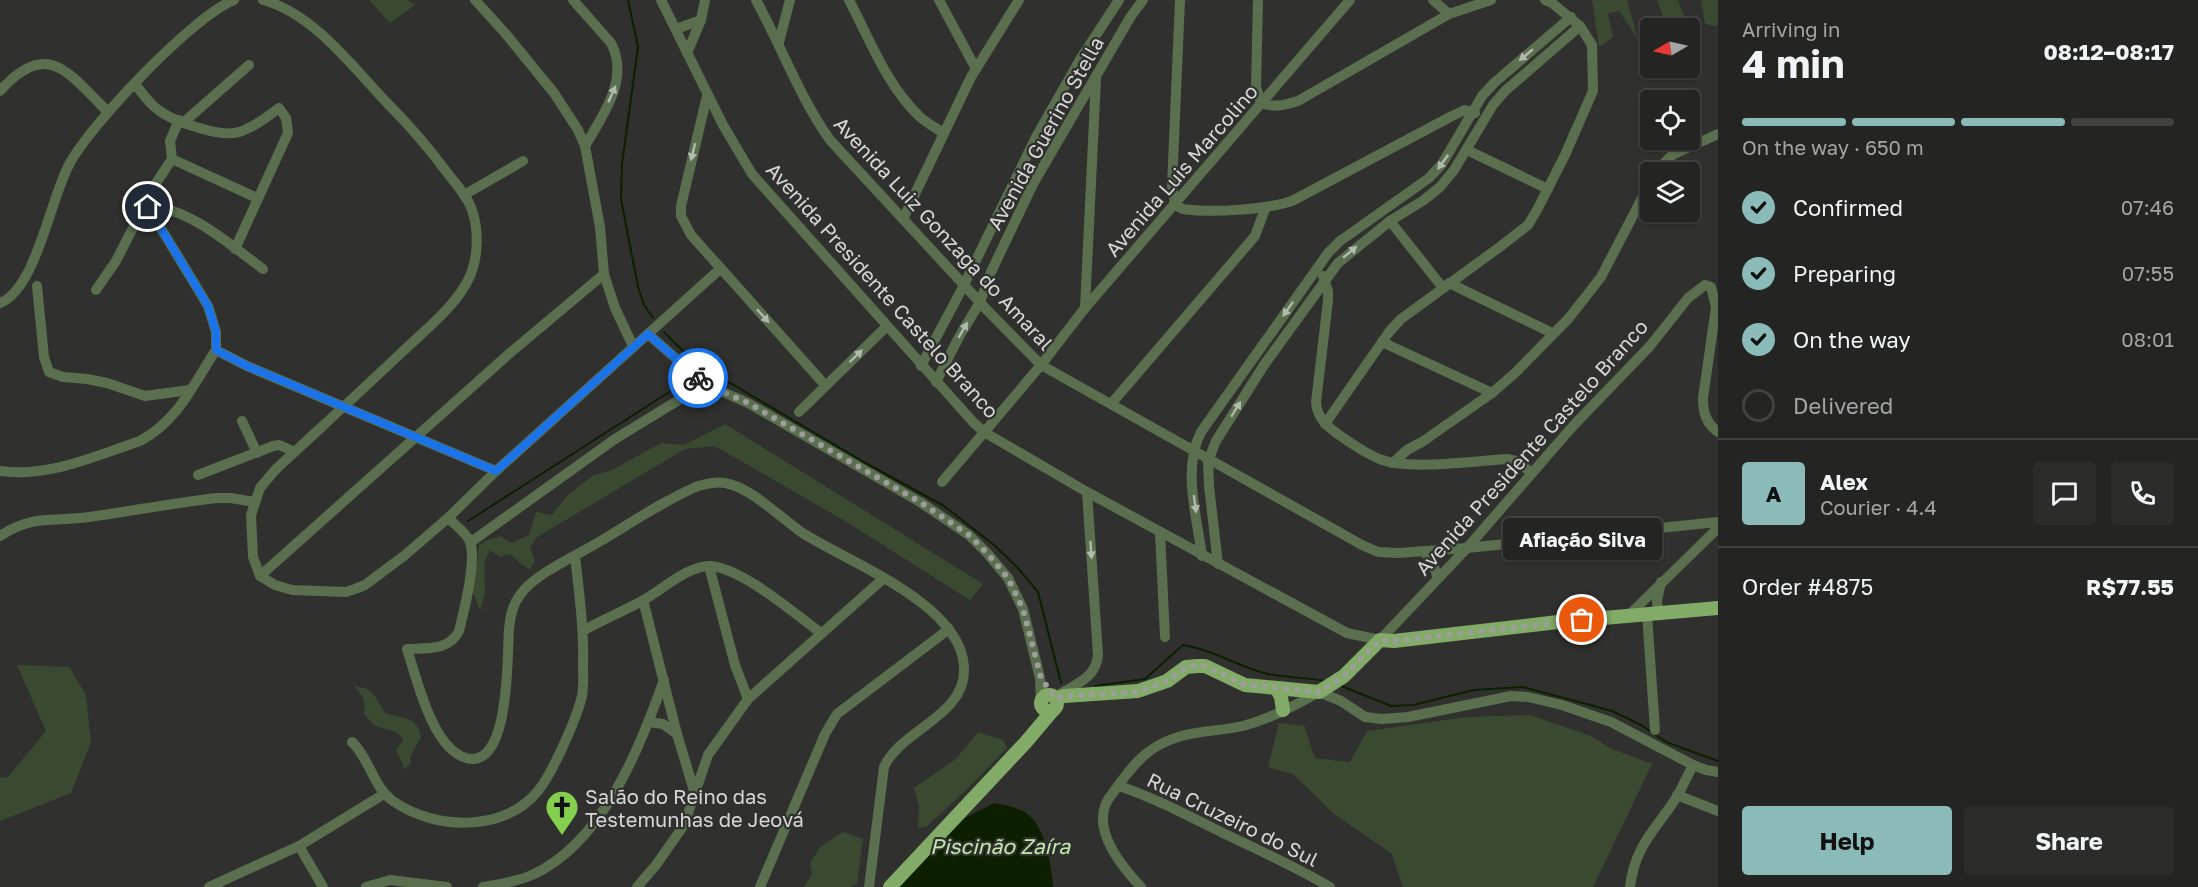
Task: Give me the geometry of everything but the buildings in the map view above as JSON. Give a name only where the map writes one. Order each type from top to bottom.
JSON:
[{"type":"main road","name":"Avenida Presidente Castelo Branco","points":[[1380,640],[1394,641],[1629,615],[1718,608]]},
{"type":"main road","points":[[890,887],[1030,737],[1051,702],[1071,696],[1138,692],[1167,681],[1186,667],[1197,666],[1205,666],[1245,685],[1277,689],[1325,689],[1344,676],[1380,640]]},
{"type":"main road","points":[[1277,689],[1281,698],[1282,711]]},
{"type":"street","points":[[0,303],[15,293],[30,269],[65,171],[80,146],[135,84],[208,16],[224,4],[234,0]]},
{"type":"street","points":[[263,0],[281,6],[315,28],[409,126],[464,195],[470,205],[476,234],[475,258],[467,282],[458,296],[414,341],[264,482],[254,502],[251,515],[253,557],[260,576],[275,585],[292,590],[346,592],[365,585],[448,518],[496,471],[585,393],[633,346],[720,268]]},
{"type":"street","points":[[475,0],[554,93],[585,146],[604,249],[604,274],[615,308],[633,346]]},
{"type":"street","points":[[573,0],[611,43],[619,72],[602,118],[585,146]]},
{"type":"street","name":"Avenida Presidente Castelo Branco","points":[[661,0],[707,96],[752,174],[921,366],[984,432],[1202,556],[1347,633],[1380,640],[1467,548],[1580,419],[1650,346],[1688,298],[1705,285],[1711,287],[1716,307],[1703,398],[1703,413],[1718,432]]},
{"type":"street","points":[[687,53],[701,20],[705,0]]},
{"type":"street","name":"Avenida Luiz Gonzaga do Amaral","points":[[756,0],[813,114],[830,140],[1041,365],[1362,545],[1378,552],[1423,552],[1718,522]]},
{"type":"street","points":[[779,42],[790,0]]},
{"type":"street","points":[[849,0],[888,76],[916,113],[944,133]]},
{"type":"street","points":[[939,0],[976,69]]},
{"type":"street","points":[[903,219],[976,69],[1019,0]]},
{"type":"street","name":"Avenida Guerino Stella","points":[[921,366],[964,285],[1036,137],[1081,58],[1119,0]]},
{"type":"street","name":"Avenida Guerino Stella","points":[[936,382],[980,302],[991,272],[1033,184],[1131,16],[1143,0]]},
{"type":"street","points":[[1180,0],[1172,186],[1175,205],[1190,210],[1265,208],[1292,201],[1466,110],[1485,118]]},
{"type":"street","points":[[1258,0],[1256,87],[1262,103],[1270,107],[1298,101],[1449,14],[1491,0]]},
{"type":"street","points":[[1433,0],[1449,14]]},
{"type":"street","points":[[1325,424],[1401,319],[1518,234],[1532,218],[1548,189],[1593,91],[1592,45],[1580,26],[1571,17],[1545,0]]},
{"type":"street","name":"Avenida Luis Marcolino","points":[[942,482],[1041,365],[1085,308],[1348,1]]},
{"type":"street","points":[[1202,556],[1191,474],[1193,452],[1201,432],[1317,267],[1340,241],[1429,178],[1442,164],[1472,111],[1494,83],[1571,17]]},
{"type":"street","points":[[676,29],[701,20]]},
{"type":"street","points":[[1218,564],[1208,460],[1216,441],[1264,365],[1338,262],[1390,221],[1440,187],[1454,170],[1485,118],[1505,91],[1580,26]]},
{"type":"street","points":[[0,91],[21,70],[44,63],[63,69],[108,112]]},
{"type":"street","points":[[96,290],[116,261],[172,159],[170,141],[181,121],[249,65]]},
{"type":"street","points":[[1085,308],[1096,76]]},
{"type":"street","points":[[135,84],[158,110],[181,121],[209,130],[232,134],[250,127],[279,108],[286,118],[288,133],[235,249]]},
{"type":"street","points":[[707,96],[687,176],[681,216],[691,235],[825,385]]},
{"type":"street","points":[[1665,162],[1672,155],[1718,134]]},
{"type":"street","points":[[1467,150],[1548,189]]},
{"type":"street","points":[[172,159],[257,198]]},
{"type":"street","points":[[464,195],[523,161]]},
{"type":"street","points":[[1393,463],[1407,450],[1492,393],[1529,360],[1552,333],[1569,318],[1601,278],[1640,202]]},
{"type":"street","points":[[146,204],[160,206],[200,223],[263,269]]},
{"type":"street","points":[[0,471],[38,472],[65,466],[140,441],[151,435],[172,418],[182,405],[216,350],[216,332],[208,306],[146,204]]},
{"type":"street","points":[[1111,404],[1255,236],[1265,208]]},
{"type":"street","points":[[1390,221],[1446,285],[1552,333]]},
{"type":"street","points":[[1317,267],[1325,280],[1328,302],[1316,402],[1317,411],[1325,424],[1371,456],[1393,463],[1419,464],[1507,459],[1516,461],[1532,472]]},
{"type":"street","points":[[260,576],[569,302],[604,274]]},
{"type":"street","points":[[37,286],[44,357],[49,372],[63,377],[107,383],[146,396],[190,390]]},
{"type":"street","points":[[799,412],[886,327]]},
{"type":"street","points":[[648,334],[705,384],[748,403],[920,502],[969,535],[1008,578],[1023,609],[1041,678],[1051,702],[1091,675],[1097,665],[1087,492]]},
{"type":"street","points":[[1383,342],[1492,393]]},
{"type":"street","points":[[216,350],[247,366],[496,471]]},
{"type":"street","points":[[471,542],[615,440],[705,384]]},
{"type":"street","points":[[242,421],[257,453]]},
{"type":"street","points":[[1419,464],[1422,442]]},
{"type":"street","points":[[198,475],[279,446],[295,452]]},
{"type":"street","points":[[448,518],[471,542],[471,570],[456,637],[439,647],[408,649],[422,695],[441,738],[450,748],[465,758],[478,758],[486,753],[498,730],[508,681],[509,630],[519,596],[532,582],[575,556],[684,492],[707,483],[725,483],[748,493],[802,532],[884,578],[924,605],[949,629],[965,666],[964,677],[955,699],[946,709],[887,760],[884,767],[869,887]]},
{"type":"street","points":[[0,536],[16,525],[41,520],[86,518],[217,498],[254,502]]},
{"type":"street","points":[[1629,615],[1718,528]]},
{"type":"street","points":[[1483,530],[1499,545]]},
{"type":"street","points":[[1160,532],[1165,637]]},
{"type":"street","points":[[1423,552],[1434,565],[1438,578]]},
{"type":"street","name":"Avenida Luiz Gonzaga do Amaral","points":[[1423,552],[1454,562]]},
{"type":"street","points":[[352,742],[364,757],[384,794],[419,816],[453,823],[476,823],[497,818],[529,801],[539,791],[549,775],[581,699],[584,630],[575,556]]},
{"type":"street","points":[[584,630],[643,600],[685,575],[709,566],[743,578],[821,633]]},
{"type":"street","points":[[709,566],[735,665],[748,699]]},
{"type":"street","points":[[637,887],[673,841],[687,818],[708,755],[748,699],[884,578]]},
{"type":"street","points":[[1655,730],[1652,614],[1661,582]]},
{"type":"street","points":[[643,600],[677,734],[696,794]]},
{"type":"street","points":[[760,887],[825,734],[837,714],[949,629]]},
{"type":"street","points":[[483,887],[529,876],[547,867],[569,850],[612,798],[649,722],[664,680]]},
{"type":"street","points":[[1141,887],[1125,868],[1106,837],[1103,822],[1108,798],[1134,764],[1148,751],[1163,742],[1188,734],[1244,726],[1282,711],[1325,689],[1365,717],[1382,719],[1408,717],[1510,696],[1562,705],[1611,722],[1693,765],[1718,772]]},
{"type":"street","points":[[649,722],[663,724],[677,734]]},
{"type":"street","points":[[683,752],[703,770]]},
{"type":"street","points":[[1630,887],[1632,868],[1645,840],[1677,795],[1693,765]]},
{"type":"street","name":"Rua Cruzeiro do Sul","points":[[1119,786],[1155,800],[1330,887]]},
{"type":"street","points":[[210,887],[298,846],[384,794]]},
{"type":"street","points":[[1677,795],[1718,811]]},
{"type":"street","points":[[298,846],[323,887]]},
{"type":"street","points":[[366,887],[390,880],[447,887]]},
{"type":"shaded area","points":[[369,0],[407,0],[415,5],[390,23]]},
{"type":"shaded area","points":[[1592,0],[1627,0],[1638,39],[1619,11],[1608,14],[1613,37],[1599,47]]},
{"type":"shaded area","points":[[1657,0],[1678,0],[1685,18],[1664,18]]},
{"type":"shaded area","points":[[1701,0],[1718,0],[1718,26],[1705,24]]},
{"type":"shaded area","points":[[725,424],[983,584],[970,600],[845,521],[715,446],[685,449],[537,537],[530,547],[535,561],[529,570],[510,554],[500,557],[490,550],[484,563],[485,592],[480,611],[473,592],[479,546],[485,541],[500,536],[512,543],[529,535],[536,512],[552,515],[567,496],[592,476],[612,470],[661,443],[684,445]]},
{"type":"shaded area","points":[[17,665],[69,667],[86,695],[91,742],[71,793],[0,821],[0,778],[8,777],[46,731]]},
{"type":"shaded area","points":[[353,686],[370,691],[385,713],[408,719],[416,725],[421,737],[410,757],[411,763],[405,769],[396,750],[404,739],[396,732],[375,726],[364,714],[363,698]]},
{"type":"shaded area","points":[[1530,715],[1591,736],[1610,748],[1652,764],[1593,887],[1403,887],[1392,854],[1333,813],[1293,774],[1268,767],[1279,723],[1304,726],[1315,758],[1350,762],[1367,731],[1467,717]]},
{"type":"shaded area","points":[[978,732],[1003,740],[1007,748],[926,827],[918,828],[919,805],[914,788],[956,759]]},
{"type":"shaded area","points":[[843,832],[863,839],[857,884],[850,887],[804,887],[812,874],[810,863],[821,846]]},
{"type":"water","name":"Piscinão Zaíra","points":[[994,803],[1026,813],[1038,826],[1046,847],[1053,887],[896,887],[965,818]]},
{"type":"waterway","points":[[628,0],[638,47],[622,164],[621,199],[638,287],[644,305],[653,318]]},
{"type":"waterway","points":[[664,332],[701,369],[732,384],[862,461],[944,506],[994,545],[1038,592],[1061,683]]},
{"type":"waterway","points":[[468,521],[691,378]]},
{"type":"waterway","points":[[1095,686],[1145,679],[1183,645],[1205,650],[1264,673],[1325,681]]},
{"type":"waterway","points":[[1339,685],[1391,706],[1413,705],[1474,690],[1523,687],[1612,711],[1641,725],[1666,742],[1718,761]]},
{"type":"way so far","points":[[698,378],[705,384],[748,403],[920,502],[969,535],[1008,578],[1023,609],[1041,678],[1056,699],[1064,696],[1138,692],[1167,681],[1186,667],[1197,666],[1205,666],[1245,685],[1319,692],[1344,676],[1380,640],[1394,641],[1582,620]]},
{"type":"place","name":"Afiação Silva","points":[[1582,620]]},
{"type":"place","name":"Salão do Reino das Testemunhas de Jeová","points":[[562,836]]},
{"type":"route","points":[[148,207],[208,306],[216,332],[216,350],[233,360],[496,471],[648,334],[698,378]]}]
